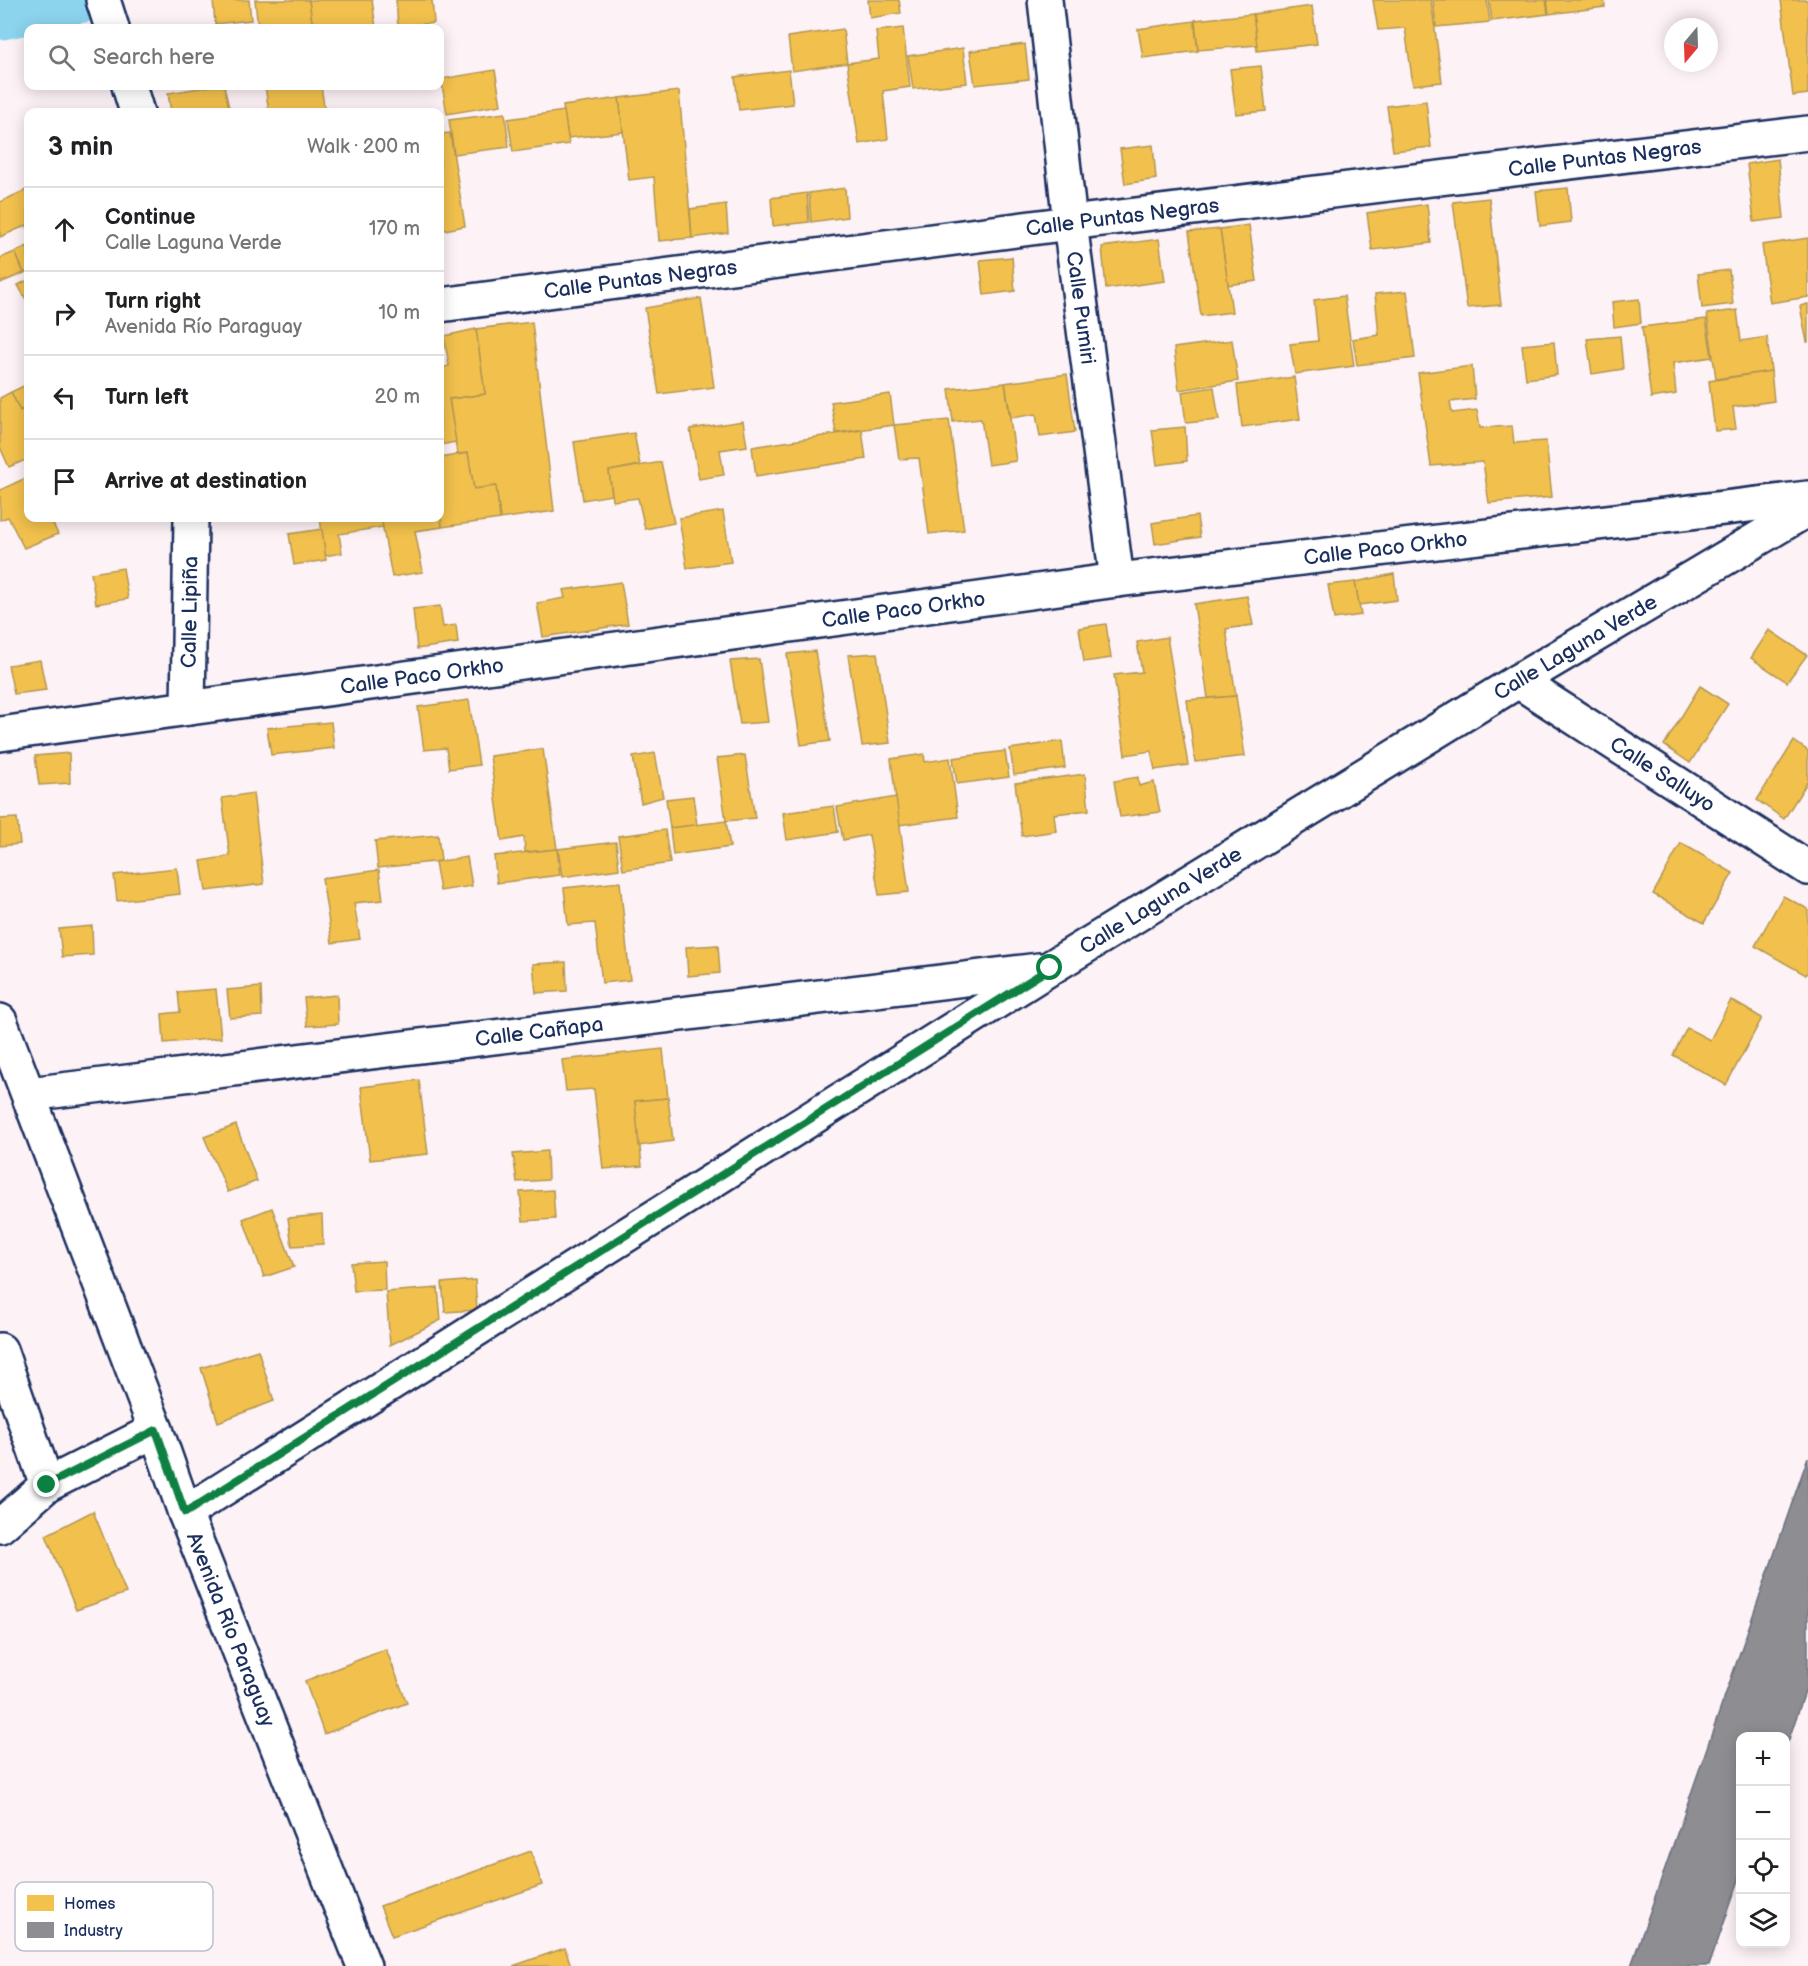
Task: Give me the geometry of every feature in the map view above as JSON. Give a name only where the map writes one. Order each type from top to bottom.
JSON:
[{"type":"street","points":[[103,0],[111,24]]},
{"type":"street","name":"Calle Pumiri","points":[[1045,0],[1070,223],[1117,580]]},
{"type":"street","points":[[130,90],[136,108]]},
{"type":"street","name":"Calle Puntas Negras","points":[[444,304],[1070,223],[1808,133]]},
{"type":"street","name":"Calle Paco Orkho","points":[[0,734],[1117,580],[1808,498]]},
{"type":"street","name":"Calle Laguna Verde","points":[[185,1513],[1050,968],[1518,681],[1808,509]]},
{"type":"street","name":"Calle Lipiña","points":[[188,708],[191,522]]},
{"type":"street","name":"Calle Salluyo","points":[[1518,681],[1808,867]]},
{"type":"street","name":"Calle Cañapa","points":[[29,1094],[1050,968]]},
{"type":"street","name":"Avenida Río Paraguay","points":[[0,1021],[156,1430],[185,1513],[364,1966]]},
{"type":"street","points":[[0,1350],[47,1485]]},
{"type":"street","points":[[0,1526],[47,1485],[156,1430]]},
{"type":"building: Homes","points":[[213,0],[249,0],[251,20],[215,24]]},
{"type":"building: Homes","points":[[255,0],[309,0],[312,24],[258,24]]},
{"type":"building: Homes","points":[[309,0],[372,0],[375,24],[312,24]]},
{"type":"building: Homes","points":[[396,0],[432,0],[434,23],[398,24]]},
{"type":"building: Homes","points":[[868,0],[899,0],[901,13],[870,18]]},
{"type":"building: Homes","points":[[1373,0],[1431,0],[1442,82],[1413,85],[1405,28],[1378,30]]},
{"type":"building: Homes","points":[[1433,0],[1487,0],[1490,22],[1436,27]]},
{"type":"building: Homes","points":[[1489,0],[1546,0],[1548,14],[1492,21]]},
{"type":"building: Homes","points":[[1547,0],[1604,0],[1605,7],[1549,14]]},
{"type":"building: Homes","points":[[1781,0],[1808,0],[1808,94],[1793,96]]},
{"type":"building: Homes","points":[[1312,6],[1317,44],[1257,51],[1253,14]]},
{"type":"building: Homes","points":[[1253,14],[1257,45],[1198,50],[1195,20]]},
{"type":"building: Homes","points":[[1194,21],[1198,51],[1143,58],[1138,29]]},
{"type":"building: Homes","points":[[903,28],[910,87],[883,91],[888,139],[859,144],[847,63],[879,59],[876,31]]},
{"type":"building: Homes","points":[[843,29],[847,63],[792,71],[788,37]]},
{"type":"building: Homes","points":[[1025,44],[1029,79],[975,85],[970,51]]},
{"type":"building: Homes","points":[[963,48],[967,83],[913,89],[908,56]]},
{"type":"building: Homes","points":[[1261,66],[1266,111],[1236,114],[1230,69]]},
{"type":"building: Homes","points":[[495,70],[501,105],[447,114],[443,90],[444,78]]},
{"type":"building: Homes","points":[[789,70],[793,104],[739,110],[735,77]]},
{"type":"building: Homes","points":[[187,90],[225,90],[229,108],[170,108],[168,93]]},
{"type":"building: Homes","points":[[266,90],[322,90],[324,108],[268,108]]},
{"type":"building: Homes","points":[[679,91],[692,238],[659,241],[654,177],[629,180],[619,98]]},
{"type":"building: Homes","points":[[619,98],[623,132],[568,138],[563,106]]},
{"type":"building: Homes","points":[[1426,101],[1431,147],[1393,151],[1387,106]]},
{"type":"building: Homes","points":[[564,111],[569,144],[513,152],[508,119]]},
{"type":"building: Homes","points":[[505,113],[509,147],[454,154],[449,120]]},
{"type":"building: Homes","points":[[450,133],[465,226],[444,230],[444,134]]},
{"type":"building: Homes","points":[[1153,145],[1156,179],[1125,184],[1120,149]]},
{"type":"building: Homes","points":[[1778,159],[1784,218],[1754,222],[1747,164]]},
{"type":"building: Homes","points":[[845,188],[847,217],[811,222],[809,193]]},
{"type":"building: Homes","points":[[1568,188],[1571,222],[1540,226],[1536,191]]},
{"type":"building: Homes","points":[[24,191],[24,226],[0,237],[0,202]]},
{"type":"building: Homes","points":[[807,193],[809,222],[773,226],[771,198]]},
{"type":"building: Homes","points":[[1489,198],[1501,305],[1467,308],[1453,202]]},
{"type":"building: Homes","points":[[726,204],[728,233],[692,238],[690,209]]},
{"type":"building: Homes","points":[[1427,204],[1431,243],[1372,250],[1367,213]]},
{"type":"building: Homes","points":[[1249,225],[1257,281],[1228,285],[1220,229]]},
{"type":"building: Homes","points":[[1220,229],[1232,312],[1201,316],[1189,232]]},
{"type":"building: Homes","points":[[1808,238],[1808,297],[1770,303],[1762,245]]},
{"type":"building: Homes","points":[[1159,239],[1165,281],[1106,289],[1102,247]]},
{"type":"building: Homes","points":[[24,248],[24,273],[15,252]]},
{"type":"building: Homes","points":[[15,252],[24,273],[0,283],[0,258]]},
{"type":"building: Homes","points":[[1012,257],[1015,291],[984,295],[980,260]]},
{"type":"building: Homes","points":[[1729,270],[1733,304],[1702,308],[1698,274]]},
{"type":"building: Homes","points":[[24,282],[24,296],[18,285]]},
{"type":"building: Homes","points":[[1407,291],[1415,358],[1357,365],[1353,339],[1379,335],[1375,294]]},
{"type":"building: Homes","points":[[1344,296],[1354,366],[1295,374],[1290,344],[1318,341],[1314,300]]},
{"type":"building: Homes","points":[[701,298],[714,387],[659,394],[645,308]]},
{"type":"building: Homes","points":[[1639,299],[1641,323],[1614,327],[1612,302]]},
{"type":"building: Homes","points":[[1808,304],[1808,342],[1807,342],[1800,306]]},
{"type":"building: Homes","points":[[1737,310],[1741,341],[1767,337],[1771,371],[1716,379],[1707,314]]},
{"type":"building: Homes","points":[[1706,319],[1712,357],[1673,363],[1676,394],[1651,398],[1642,327]]},
{"type":"building: Homes","points":[[532,322],[554,511],[500,519],[496,486],[474,489],[468,453],[457,454],[449,399],[485,394],[476,329]]},
{"type":"building: Homes","points":[[476,329],[485,394],[449,399],[456,442],[444,444],[444,367],[449,366],[444,336]]},
{"type":"building: Homes","points":[[1620,336],[1623,369],[1592,374],[1587,339]]},
{"type":"building: Homes","points":[[1232,340],[1238,381],[1179,390],[1174,348]]},
{"type":"building: Homes","points":[[1554,342],[1557,375],[1526,379],[1522,345]]},
{"type":"building: Homes","points":[[1472,366],[1475,399],[1450,402],[1452,413],[1477,410],[1480,428],[1512,426],[1514,443],[1546,441],[1552,497],[1489,503],[1483,462],[1431,466],[1418,373]]},
{"type":"building: Homes","points":[[1771,371],[1774,401],[1733,407],[1736,429],[1715,431],[1709,381]]},
{"type":"building: Homes","points":[[1067,374],[1075,432],[1040,437],[1036,414],[1011,418],[1005,383]]},
{"type":"building: Homes","points":[[1294,377],[1300,419],[1242,427],[1237,385]]},
{"type":"building: Homes","points":[[1005,383],[1016,461],[988,465],[981,419],[953,422],[949,389]]},
{"type":"building: Homes","points":[[24,386],[24,408],[20,411],[11,392]]},
{"type":"building: Homes","points":[[1214,387],[1219,420],[1186,423],[1182,392]]},
{"type":"building: Homes","points":[[11,392],[20,411],[24,408],[24,461],[9,467],[0,447],[0,398]]},
{"type":"building: Homes","points":[[890,394],[894,425],[836,433],[831,402]]},
{"type":"building: Homes","points":[[949,420],[964,530],[929,534],[919,458],[899,459],[894,425]]},
{"type":"building: Homes","points":[[743,421],[747,446],[720,450],[724,475],[699,479],[690,429]]},
{"type":"building: Homes","points":[[1185,427],[1187,461],[1157,465],[1152,430]]},
{"type":"building: Homes","points":[[862,430],[866,459],[756,476],[752,447]]},
{"type":"building: Homes","points":[[634,433],[640,465],[609,471],[612,495],[583,500],[574,442]]},
{"type":"building: Homes","points":[[468,453],[474,489],[496,486],[500,519],[442,527],[441,522],[444,522],[444,457]]},
{"type":"building: Homes","points":[[661,462],[674,523],[645,529],[638,498],[613,501],[609,471]]},
{"type":"building: Homes","points":[[24,479],[24,522],[52,522],[58,534],[24,548],[8,517],[0,520],[0,490]]},
{"type":"building: Homes","points":[[723,511],[731,562],[687,568],[679,518]]},
{"type":"building: Homes","points":[[1197,516],[1200,537],[1155,544],[1152,523]]},
{"type":"building: Homes","points":[[321,522],[382,522],[383,527],[339,534],[342,553],[325,556]]},
{"type":"building: Homes","points":[[382,522],[441,522],[442,527],[415,531],[423,572],[392,577]]},
{"type":"building: Homes","points":[[322,529],[326,560],[294,565],[289,534]]},
{"type":"building: Homes","points":[[123,568],[128,599],[96,604],[91,573]]},
{"type":"building: Homes","points":[[1394,574],[1397,600],[1359,605],[1355,582]]},
{"type":"building: Homes","points":[[621,582],[628,624],[543,637],[537,603],[565,598],[563,590]]},
{"type":"building: Homes","points":[[1355,582],[1361,615],[1334,619],[1328,585]]},
{"type":"building: Homes","points":[[1247,596],[1253,625],[1226,629],[1236,696],[1208,698],[1194,604]]},
{"type":"building: Homes","points":[[440,606],[443,627],[456,625],[458,643],[417,649],[413,609]]},
{"type":"building: Homes","points":[[1106,624],[1111,658],[1084,662],[1079,628]]},
{"type":"building: Homes","points":[[1769,630],[1807,655],[1787,682],[1751,658]]},
{"type":"building: Homes","points":[[1167,637],[1188,765],[1155,770],[1151,751],[1125,755],[1114,675],[1142,672],[1137,642]]},
{"type":"building: Homes","points":[[815,651],[830,741],[801,745],[787,654]]},
{"type":"building: Homes","points":[[877,653],[890,743],[862,746],[848,655]]},
{"type":"building: Homes","points":[[759,659],[768,722],[740,724],[730,661]]},
{"type":"building: Homes","points":[[40,660],[46,690],[14,694],[8,665]]},
{"type":"building: Homes","points":[[1700,686],[1728,704],[1690,763],[1664,745]]},
{"type":"building: Homes","points":[[1236,696],[1245,756],[1195,762],[1187,700]]},
{"type":"building: Homes","points":[[469,700],[479,765],[449,769],[446,748],[424,750],[418,707]]},
{"type":"building: Homes","points":[[331,722],[334,748],[271,755],[267,728]]},
{"type":"building: Homes","points":[[1062,741],[1065,768],[1014,775],[1010,749]]},
{"type":"building: Homes","points":[[1794,741],[1808,751],[1808,781],[1784,819],[1757,800]]},
{"type":"building: Homes","points":[[543,749],[557,849],[525,852],[524,837],[502,841],[490,756]]},
{"type":"building: Homes","points":[[1005,751],[1009,777],[957,784],[953,758]]},
{"type":"building: Homes","points":[[69,753],[70,783],[39,785],[35,756]]},
{"type":"building: Homes","points":[[655,753],[663,797],[641,803],[633,757]]},
{"type":"building: Homes","points":[[924,754],[925,762],[950,758],[958,817],[899,825],[891,759]]},
{"type":"building: Homes","points":[[745,755],[755,818],[726,821],[717,758]]},
{"type":"building: Homes","points":[[1085,774],[1089,810],[1054,814],[1056,831],[1022,836],[1015,783]]},
{"type":"building: Homes","points":[[1138,777],[1139,786],[1154,782],[1160,812],[1120,817],[1114,781]]},
{"type":"building: Homes","points":[[253,793],[264,884],[206,891],[201,861],[230,856],[222,798]]},
{"type":"building: Homes","points":[[693,796],[697,825],[670,828],[666,799]]},
{"type":"building: Homes","points":[[896,797],[909,892],[879,895],[869,835],[843,840],[837,807]]},
{"type":"building: Homes","points":[[834,806],[838,832],[787,840],[783,813]]},
{"type":"building: Homes","points":[[17,818],[20,844],[0,846],[0,819]]},
{"type":"building: Homes","points":[[726,821],[730,847],[673,855],[670,828]]},
{"type":"building: Homes","points":[[665,830],[670,863],[623,870],[618,836]]},
{"type":"building: Homes","points":[[438,835],[441,861],[378,868],[375,841]]},
{"type":"building: Homes","points":[[616,842],[619,869],[562,877],[558,849]]},
{"type":"building: Homes","points":[[1681,843],[1733,873],[1704,923],[1653,894]]},
{"type":"building: Homes","points":[[557,849],[560,875],[497,883],[494,856]]},
{"type":"building: Homes","points":[[467,857],[472,886],[440,891],[435,862]]},
{"type":"building: Homes","points":[[177,868],[180,894],[117,901],[114,875]]},
{"type":"building: Homes","points":[[379,870],[383,900],[354,903],[360,939],[332,943],[322,878]]},
{"type":"building: Homes","points":[[620,882],[630,980],[602,983],[595,923],[568,925],[564,888]]},
{"type":"building: Homes","points":[[1783,896],[1808,909],[1808,972],[1806,975],[1755,946]]},
{"type":"building: Homes","points":[[92,926],[93,955],[62,957],[59,929]]},
{"type":"building: Homes","points":[[718,945],[720,973],[688,976],[686,947]]},
{"type":"building: Homes","points":[[566,962],[567,991],[536,993],[533,964]]},
{"type":"building: Homes","points":[[261,987],[262,1016],[230,1018],[227,990]]},
{"type":"building: Homes","points":[[216,989],[221,1038],[164,1043],[162,1014],[180,1012],[178,992]]},
{"type":"building: Homes","points":[[337,995],[338,1024],[307,1026],[304,998]]},
{"type":"building: Homes","points":[[1731,1000],[1762,1018],[1726,1085],[1673,1055],[1687,1028],[1710,1040]]},
{"type":"building: Homes","points":[[663,1049],[668,1098],[635,1101],[642,1166],[603,1169],[594,1089],[566,1091],[562,1060]]},
{"type":"building: Homes","points":[[419,1080],[428,1154],[370,1160],[361,1087]]},
{"type":"building: Homes","points":[[668,1098],[673,1141],[639,1146],[635,1101]]},
{"type":"building: Homes","points":[[236,1125],[257,1181],[228,1192],[204,1137]]},
{"type":"building: Homes","points":[[547,1151],[548,1180],[517,1182],[513,1154]]},
{"type":"building: Homes","points":[[553,1190],[555,1219],[523,1221],[520,1192]]},
{"type":"building: Homes","points":[[272,1208],[294,1267],[264,1277],[243,1219]]},
{"type":"building: Homes","points":[[322,1215],[323,1244],[292,1246],[288,1218]]},
{"type":"building: Homes","points":[[384,1261],[385,1290],[354,1291],[351,1263]]},
{"type":"building: Homes","points":[[475,1280],[477,1310],[445,1312],[442,1283]]},
{"type":"building: Homes","points":[[438,1288],[441,1320],[390,1345],[386,1292]]},
{"type":"building: Homes","points":[[258,1350],[274,1401],[218,1422],[201,1368]]},
{"type":"building: Homes","points":[[93,1511],[126,1593],[76,1610],[46,1535]]},
{"type":"building: Homes","points":[[386,1649],[407,1703],[324,1734],[305,1681]]},
{"type":"building: Homes","points":[[531,1851],[542,1885],[392,1936],[380,1906]]},
{"type":"building: Homes","points":[[565,1948],[571,1966],[513,1966]]},
{"type":"building: Industry","points":[[1808,1457],[1808,1683],[1790,1736],[1790,1732],[1736,1732],[1736,1888],[1709,1966],[1631,1966]]},
{"type":"waterway","points":[[0,18],[85,0]]},
{"type":"route","points":[[47,1485],[156,1430],[185,1513],[1050,968]]}]
